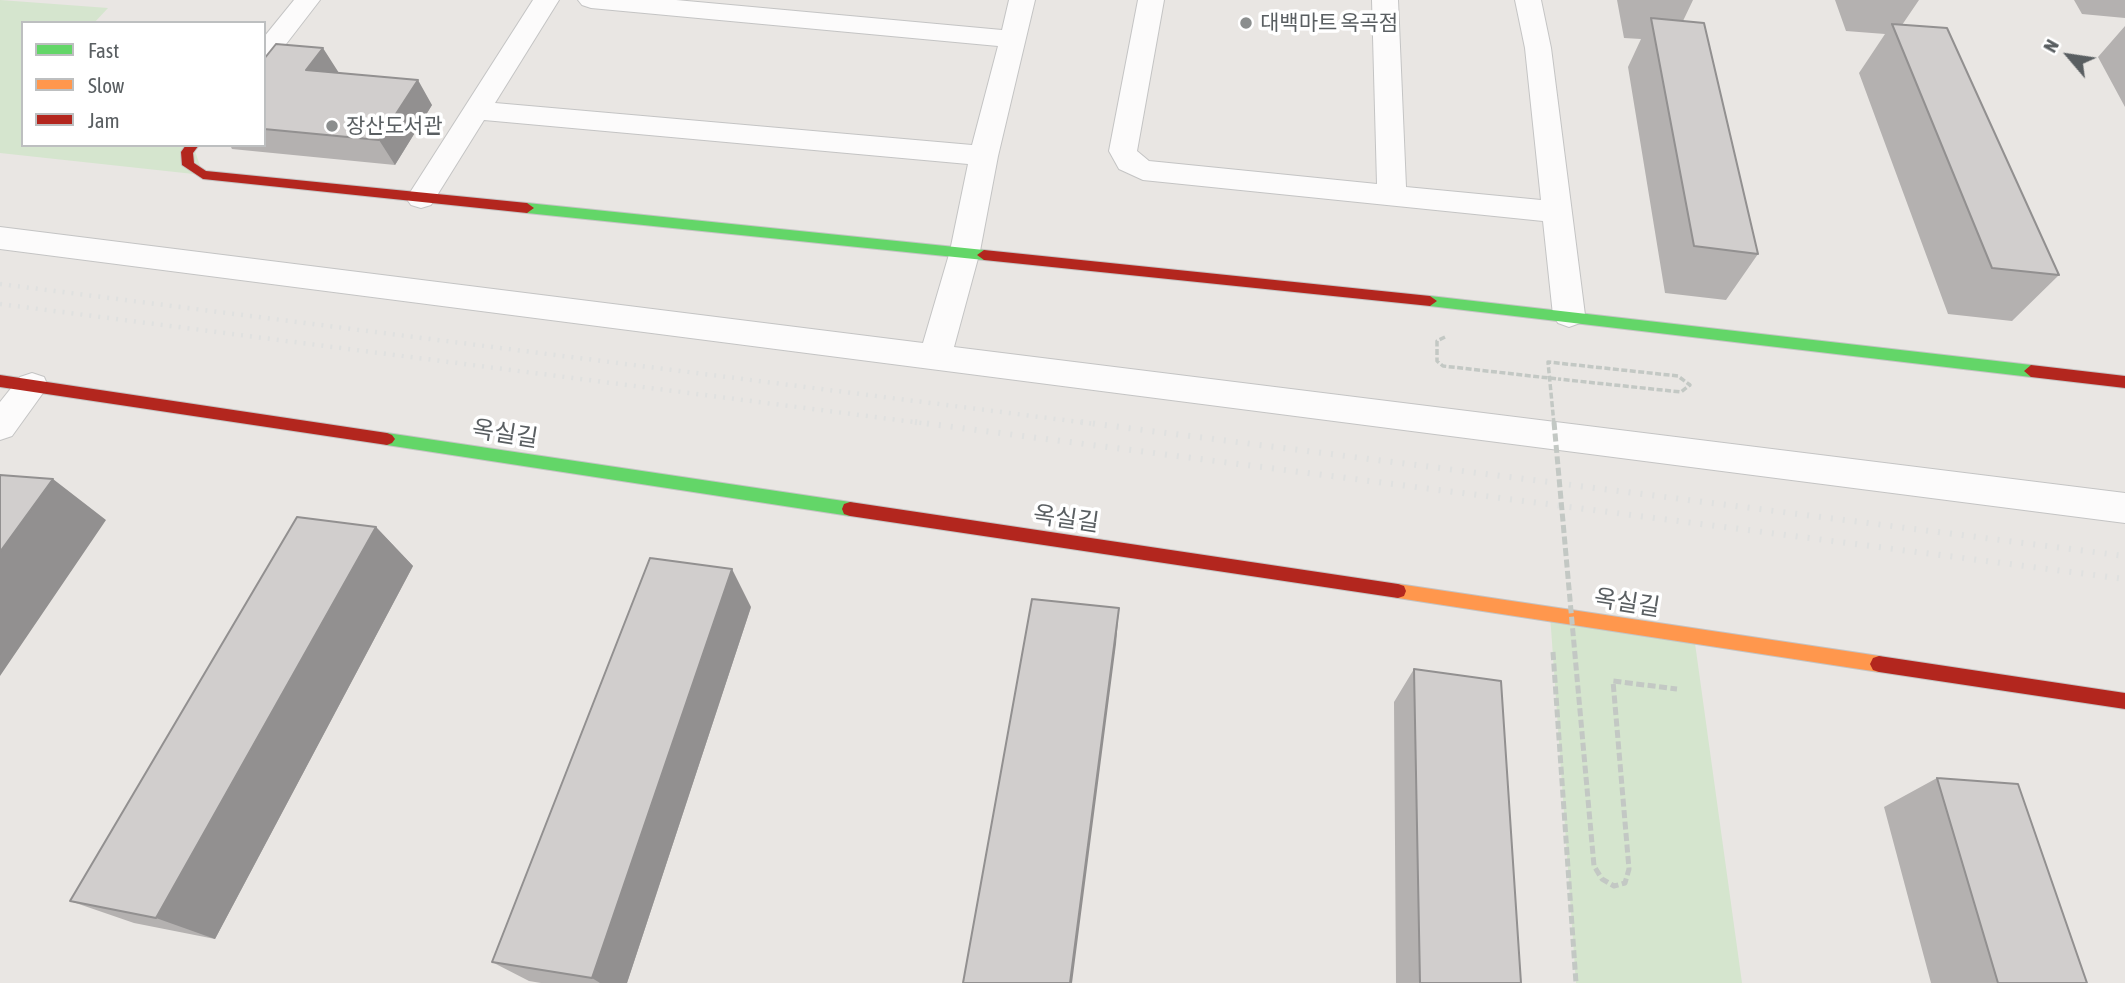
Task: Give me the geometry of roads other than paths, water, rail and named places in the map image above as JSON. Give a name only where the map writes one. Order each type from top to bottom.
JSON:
[{"type":"street","points":[[266,52],[307,0]]},
{"type":"street","points":[[421,198],[546,0]]},
{"type":"street","points":[[591,0],[1012,39]]},
{"type":"street","points":[[935,357],[965,251],[984,156],[1022,0]]},
{"type":"street","points":[[1151,0],[1123,151],[1129,162],[1143,170],[1155,174],[1555,212]]},
{"type":"street","points":[[1385,0],[1392,197]]},
{"type":"street","points":[[1528,0],[1538,48],[1569,315]]},
{"type":"street","points":[[476,110],[984,156]]},
{"type":"street","points":[[191,147],[187,152],[188,166],[203,175],[1569,315],[2125,382]]},
{"type":"street","points":[[0,239],[2125,508]]},
{"type":"street","points":[[0,426],[16,383]]},
{"type":"street","name":"옥실길","points":[[16,383],[2125,701]]},
{"type":"railway","points":[[0,284],[1095,424]]},
{"type":"railway","points":[[0,304],[929,424]]},
{"type":"railway","points":[[915,422],[2125,579]]},
{"type":"railway","points":[[1081,422],[2125,556]]},
{"type":"place","name":"대백마트 옥곡점","points":[[1246,23]]},
{"type":"place","name":"장산도서관","points":[[332,126]]}]
